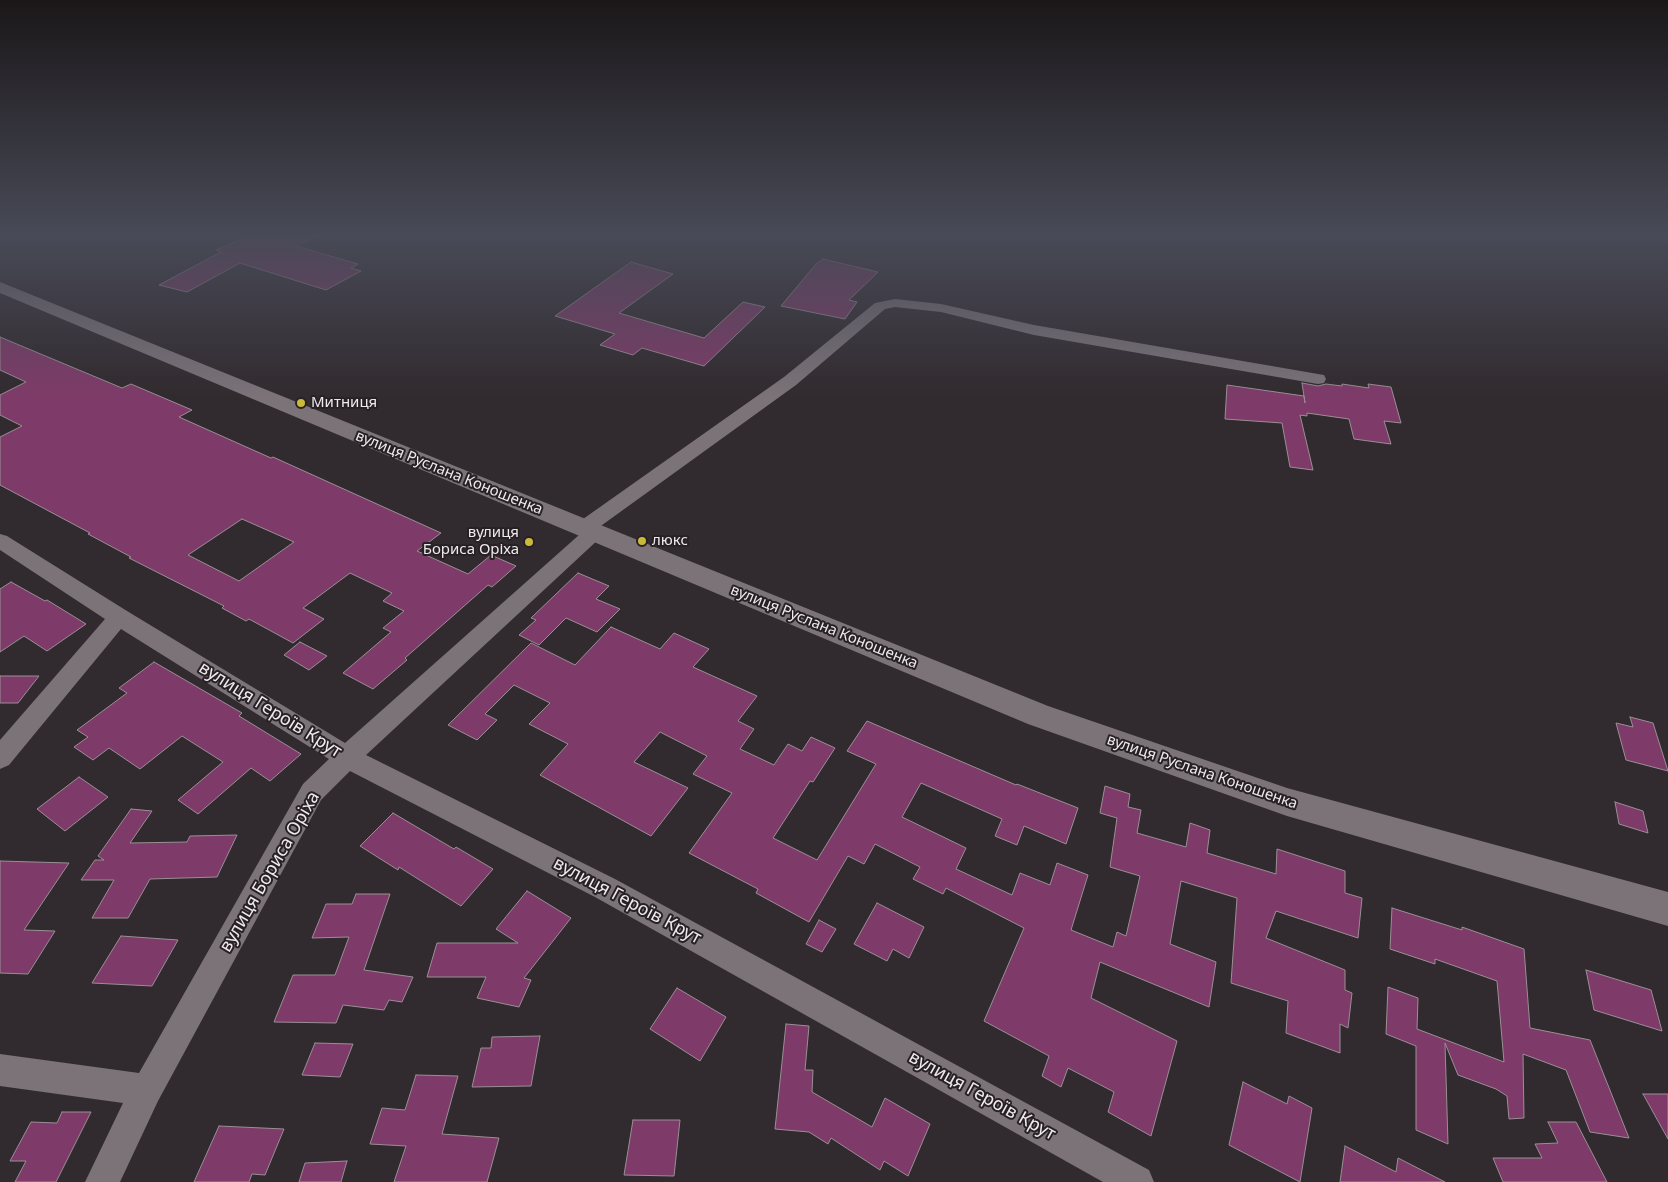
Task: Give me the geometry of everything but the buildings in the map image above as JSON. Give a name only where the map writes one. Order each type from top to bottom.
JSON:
[{"type":"street","name":"вулиця Руслана Коношенка","points":[[3,288],[588,531],[1056,722],[1287,802],[1668,909]]},
{"type":"street","name":"вулиця Бориса Оріха","points":[[102,1182],[147,1090],[312,792],[588,531],[790,381],[880,306],[895,303],[941,308],[1034,330],[1318,379]]},
{"type":"street","name":"вулиця Героїв Крут","points":[[0,541],[119,618],[347,758],[605,888],[1137,1182]]},
{"type":"street","points":[[0,758],[119,618]]},
{"type":"street","points":[[0,1070],[147,1090]]},
{"type":"place","name":"Митниця","points":[[301,403]]},
{"type":"place","name":"люкс","points":[[642,541]]},
{"type":"place","name":"вулиця Бориса Оріха","points":[[529,542]]}]
